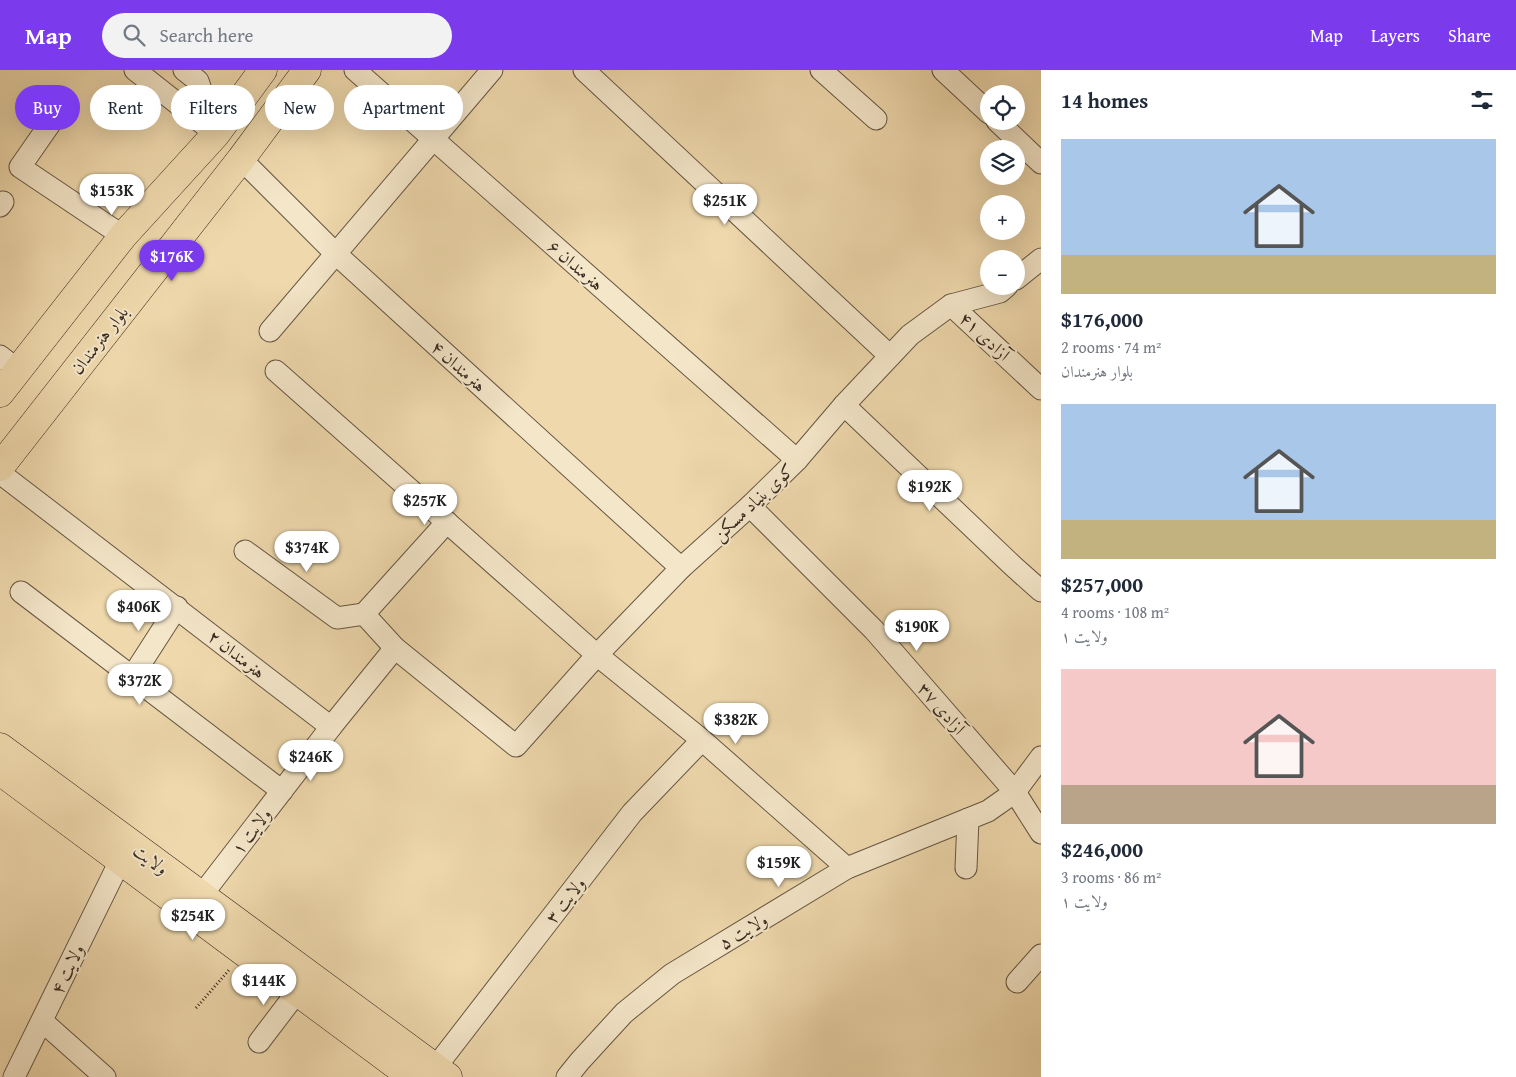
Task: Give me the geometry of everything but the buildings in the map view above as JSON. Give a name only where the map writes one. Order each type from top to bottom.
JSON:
[{"type":"main road","points":[[0,392],[9,363],[216,134],[263,70]]},
{"type":"main road","name":"بلوار هنرمندان","points":[[0,467],[241,159],[307,70]]},
{"type":"main road","points":[[216,134],[241,159]]},
{"type":"main road","name":"ولایت","points":[[0,747],[201,896],[431,1074]]},
{"type":"main road","name":"ولایت","points":[[0,772],[297,992],[431,1074]]},
{"type":"street","points":[[135,70],[216,134]]},
{"type":"street","points":[[184,70],[198,81],[216,134]]},
{"type":"street","name":"هنرمندان ۶","points":[[355,70],[797,460]]},
{"type":"street","points":[[270,331],[492,70]]},
{"type":"street","points":[[584,70],[890,356]]},
{"type":"street","points":[[821,70],[876,119]]},
{"type":"street","points":[[946,71],[980,104]]},
{"type":"street","points":[[46,130],[20,167],[123,236]]},
{"type":"street","points":[[1006,130],[1041,163]]},
{"type":"street","name":"هنرمندان ۴","points":[[241,159],[336,254],[680,568]]},
{"type":"street","points":[[1025,272],[1041,259]]},
{"type":"street","name":"کوی بنیاد مسکن","points":[[395,648],[516,746],[597,655],[680,568],[750,506],[797,460],[844,405],[910,335],[951,305],[989,295]]},
{"type":"street","name":"آزادی ۴۱","points":[[951,305],[1041,389]]},
{"type":"street","points":[[276,370],[597,655],[702,740],[847,868]]},
{"type":"street","points":[[844,405],[1041,591]]},
{"type":"street","name":"هنرمندان ۲","points":[[0,473],[331,727]]},
{"type":"street","name":"آزادی ۳۷","points":[[750,506],[874,630],[1016,792],[1041,833]]},
{"type":"street","points":[[245,551],[337,618],[364,614],[447,522]]},
{"type":"street","points":[[21,592],[282,791]]},
{"type":"street","points":[[132,677],[177,607]]},
{"type":"street","points":[[364,614],[395,648]]},
{"type":"street","name":"ولایت ۱","points":[[201,896],[331,727],[395,648]]},
{"type":"street","name":"ولایت ۳","points":[[431,1074],[632,813],[702,740]]},
{"type":"street","name":"ولایت ۵","points":[[567,1077],[580,1060],[624,1013],[672,974],[847,868],[988,811],[1016,792],[1041,757]]},
{"type":"street","points":[[966,868],[968,819]]},
{"type":"street","name":"ولایت ۴","points":[[14,1077],[120,860]]},
{"type":"street","points":[[1017,982],[1041,955]]},
{"type":"street","points":[[259,1042],[297,992]]},
{"type":"street","points":[[42,1021],[105,1077]]},
{"type":"path","points":[[196,1008],[244,953]]}]
